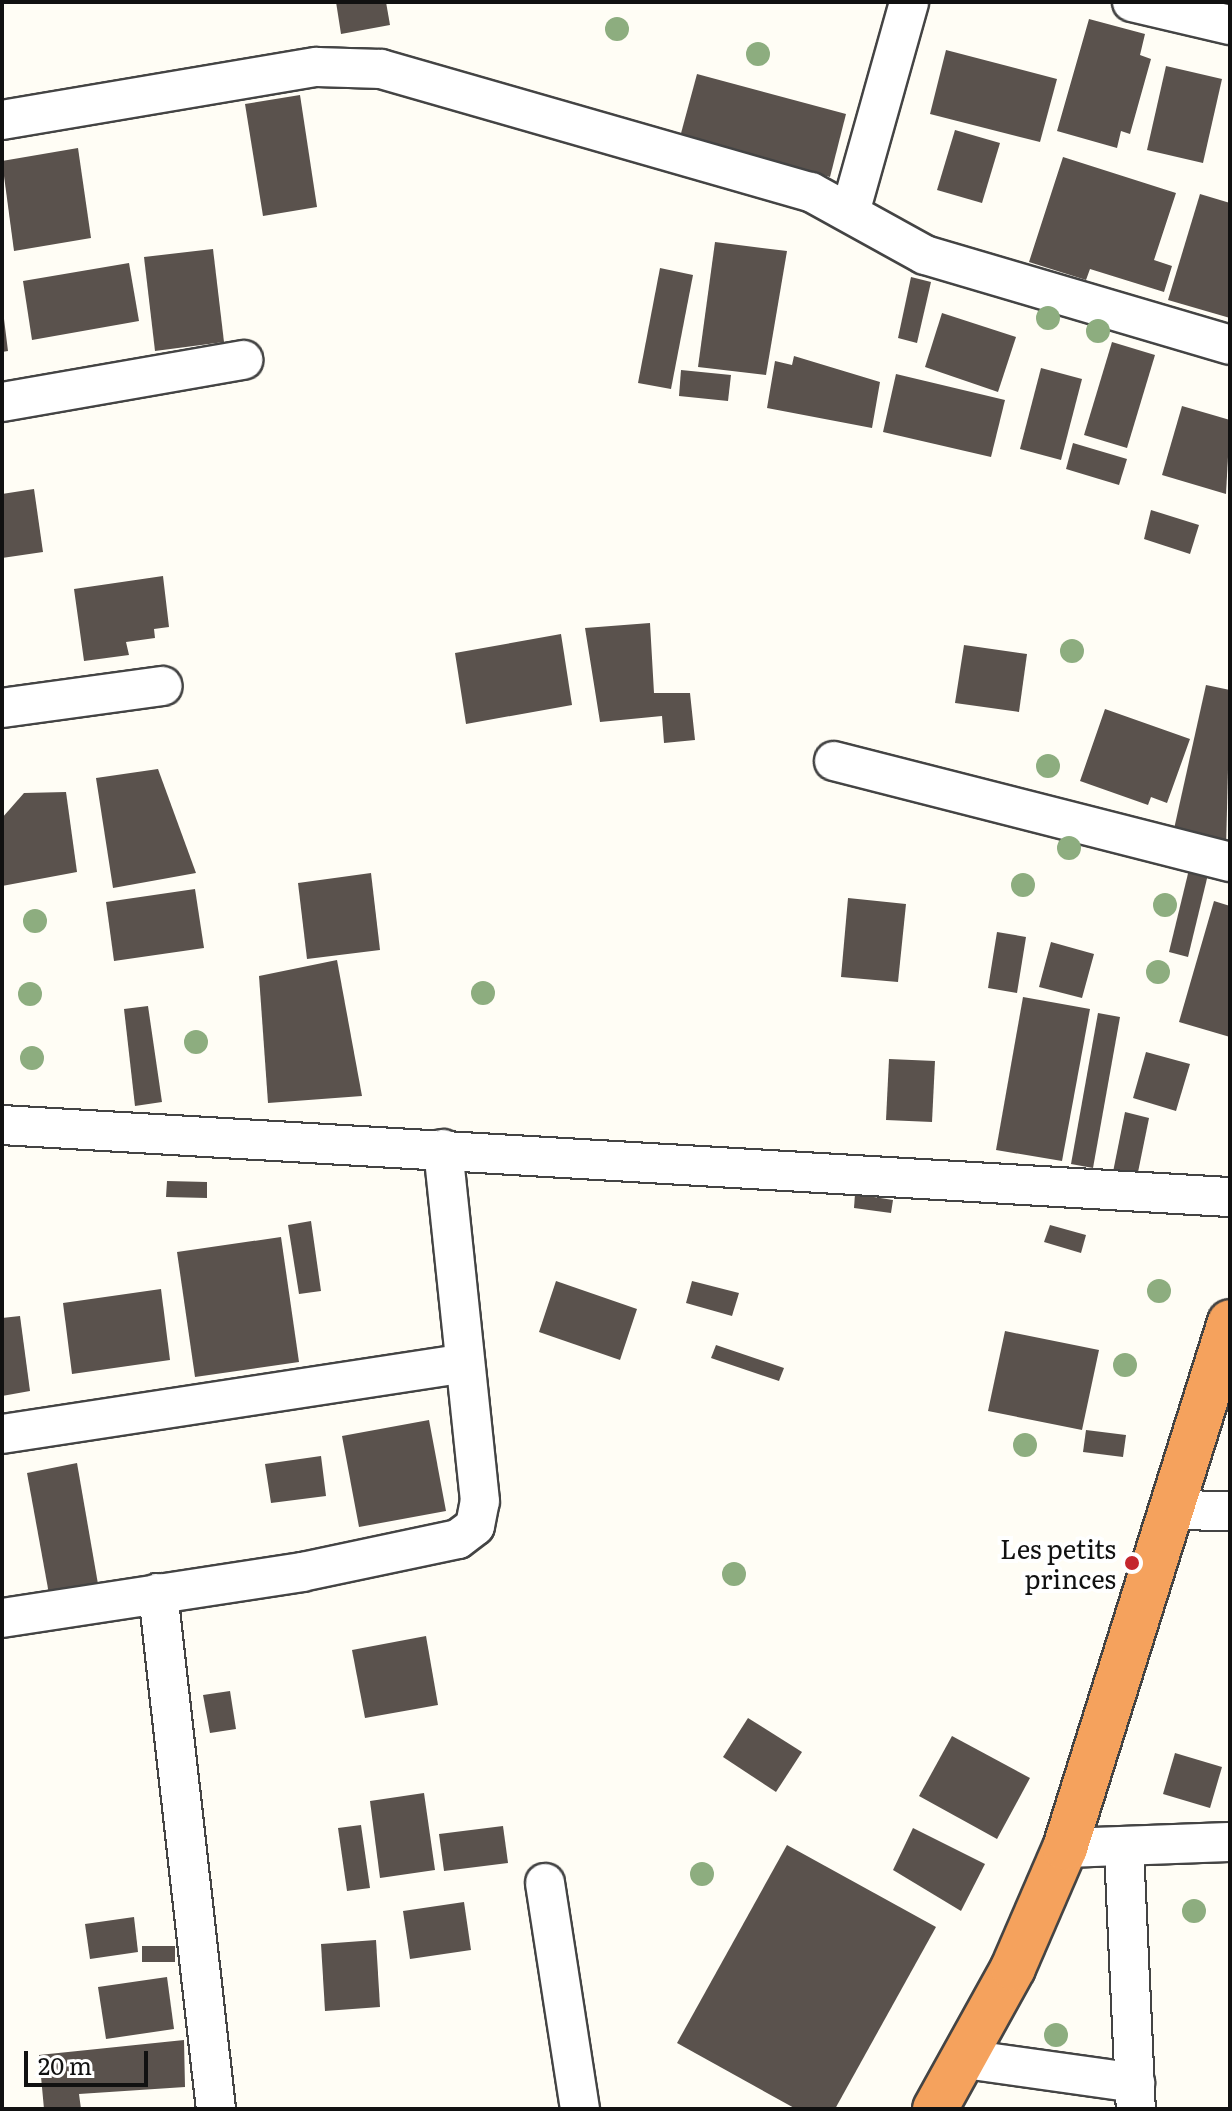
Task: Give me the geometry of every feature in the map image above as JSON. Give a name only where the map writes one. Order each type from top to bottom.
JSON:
[{"type":"highway","points":[[935,2109],[965,2059],[1065,1848],[1230,1322]]},
{"type":"street","points":[[851,209],[909,2]]},
{"type":"street","points":[[1132,2],[1230,25]]},
{"type":"street","points":[[2,120],[317,67],[381,69],[617,132],[851,209],[925,255],[1230,345]]},
{"type":"street","points":[[2,402],[243,360]]},
{"type":"street","points":[[2,708],[162,686]]},
{"type":"street","points":[[834,761],[1230,862]]},
{"type":"street","points":[[2,1125],[1230,1197]]},
{"type":"street","points":[[2,1618],[302,1572],[467,1534],[480,1501],[461,1364],[443,1149]]},
{"type":"street","points":[[2,1434],[461,1364]]},
{"type":"street","points":[[1172,1510],[1230,1511]]},
{"type":"street","points":[[158,1593],[216,2109]]},
{"type":"street","points":[[1065,1848],[1124,1849],[1230,1842]]},
{"type":"street","points":[[965,2059],[1136,2096],[1124,1849]]},
{"type":"street","points":[[545,1883],[580,2109]]},
{"type":"building","points":[[336,2],[386,2],[390,25],[341,34]]},
{"type":"building","points":[[1089,19],[1145,34],[1140,55],[1151,59],[1130,134],[1121,131],[1117,148],[1057,131]]},
{"type":"building","points":[[946,50],[1057,79],[1040,142],[930,114]]},
{"type":"building","points":[[1166,66],[1222,79],[1203,163],[1147,150]]},
{"type":"building","points":[[697,74],[846,114],[830,177],[680,137]]},
{"type":"building","points":[[300,95],[317,207],[263,216],[245,104]]},
{"type":"building","points":[[955,130],[1000,143],[982,203],[937,190]]},
{"type":"building","points":[[78,148],[91,238],[14,251],[2,161]]},
{"type":"building","points":[[1063,157],[1176,193],[1154,260],[1172,266],[1164,292],[1090,269],[1086,280],[1029,262]]},
{"type":"building","points":[[1200,194],[1230,203],[1230,318],[1168,300]]},
{"type":"building","points":[[715,242],[787,251],[766,375],[698,367]]},
{"type":"building","points":[[213,249],[224,342],[155,351],[144,257]]},
{"type":"building","points":[[129,263],[139,321],[32,340],[23,281]]},
{"type":"building","points":[[660,268],[693,275],[671,389],[638,383]]},
{"type":"building","points":[[911,277],[931,282],[917,343],[898,338]]},
{"type":"building","points":[[2,303],[8,351],[2,352]]},
{"type":"building","points":[[942,313],[1016,337],[998,392],[925,367]]},
{"type":"building","points":[[1112,342],[1155,355],[1127,448],[1084,435]]},
{"type":"building","points":[[794,356],[880,382],[872,428],[767,408],[775,361],[792,365]]},
{"type":"building","points":[[1041,368],[1082,379],[1061,460],[1020,449]]},
{"type":"building","points":[[681,370],[731,375],[728,401],[679,396]]},
{"type":"building","points":[[896,374],[1005,400],[991,457],[883,432]]},
{"type":"building","points":[[1182,406],[1230,420],[1226,494],[1162,475]]},
{"type":"building","points":[[1073,443],[1127,459],[1119,485],[1066,469]]},
{"type":"building","points":[[34,489],[43,552],[2,558],[2,494]]},
{"type":"building","points":[[1151,510],[1199,525],[1190,554],[1144,539]]},
{"type":"building","points":[[163,576],[169,627],[154,629],[155,638],[126,642],[129,655],[84,661],[74,589]]},
{"type":"building","points":[[650,623],[654,693],[690,693],[695,740],[664,743],[662,716],[600,722],[585,628]]},
{"type":"building","points":[[561,634],[572,705],[466,724],[455,653]]},
{"type":"building","points":[[964,645],[1027,654],[1019,712],[955,703]]},
{"type":"building","points":[[1206,685],[1230,690],[1226,849],[1172,838]]},
{"type":"building","points":[[1105,709],[1190,739],[1167,803],[1151,797],[1148,805],[1080,781]]},
{"type":"building","points":[[158,769],[196,873],[113,888],[96,778]]},
{"type":"building","points":[[66,792],[77,872],[2,886],[2,818],[24,793]]},
{"type":"building","points":[[1192,857],[1211,862],[1188,957],[1169,952]]},
{"type":"building","points":[[371,873],[380,950],[307,959],[298,883]]},
{"type":"building","points":[[195,889],[204,948],[114,961],[106,902]]},
{"type":"building","points":[[848,898],[906,904],[898,982],[841,977]]},
{"type":"building","points":[[1214,901],[1230,906],[1230,1037],[1179,1022]]},
{"type":"building","points":[[997,932],[1026,937],[1017,993],[988,988]]},
{"type":"building","points":[[1051,942],[1094,954],[1082,998],[1039,987]]},
{"type":"building","points":[[337,960],[362,1096],[268,1103],[259,976]]},
{"type":"building","points":[[1023,997],[1090,1009],[1062,1161],[996,1150]]},
{"type":"building","points":[[148,1006],[162,1102],[135,1106],[124,1009]]},
{"type":"building","points":[[1098,1013],[1120,1017],[1093,1168],[1071,1164]]},
{"type":"building","points":[[1146,1052],[1190,1064],[1176,1111],[1133,1098]]},
{"type":"building","points":[[889,1059],[935,1061],[932,1122],[886,1120]]},
{"type":"building","points":[[1125,1112],[1149,1118],[1136,1182],[1112,1177]]},
{"type":"building","points":[[167,1181],[207,1182],[207,1198],[166,1197]]},
{"type":"building","points":[[855,1194],[893,1200],[891,1213],[854,1208]]},
{"type":"building","points":[[311,1221],[321,1291],[299,1294],[288,1225]]},
{"type":"building","points":[[1050,1225],[1086,1235],[1081,1253],[1044,1242]]},
{"type":"building","points":[[281,1237],[299,1362],[195,1377],[177,1252]]},
{"type":"building","points":[[556,1281],[637,1309],[620,1360],[539,1332]]},
{"type":"building","points":[[692,1281],[739,1293],[732,1316],[686,1303]]},
{"type":"building","points":[[161,1289],[170,1360],[72,1374],[63,1303]]},
{"type":"building","points":[[20,1316],[30,1391],[2,1396],[2,1318]]},
{"type":"building","points":[[1005,1331],[1099,1350],[1082,1430],[988,1411]]},
{"type":"building","points":[[716,1345],[784,1368],[779,1381],[711,1358]]},
{"type":"building","points":[[429,1420],[446,1511],[359,1527],[342,1436]]},
{"type":"building","points":[[1086,1430],[1126,1435],[1123,1457],[1083,1452]]},
{"type":"building","points":[[321,1456],[326,1496],[271,1503],[265,1464]]},
{"type":"building","points":[[77,1463],[98,1584],[49,1594],[27,1473]]},
{"type":"building","points":[[426,1636],[438,1705],[365,1718],[352,1650]]},
{"type":"building","points":[[230,1691],[236,1729],[210,1733],[203,1695]]},
{"type":"building","points":[[748,1718],[802,1752],[776,1792],[723,1757]]},
{"type":"building","points":[[952,1736],[1030,1778],[997,1839],[919,1796]]},
{"type":"building","points":[[1175,1753],[1222,1767],[1210,1808],[1163,1794]]},
{"type":"building","points":[[424,1793],[435,1870],[380,1878],[370,1801]]},
{"type":"building","points":[[361,1825],[370,1888],[347,1891],[338,1828]]},
{"type":"building","points":[[503,1826],[508,1863],[444,1871],[439,1834]]},
{"type":"building","points":[[913,1828],[985,1864],[961,1911],[893,1870]]},
{"type":"building","points":[[787,1845],[936,1927],[835,2109],[796,2109],[677,2043]]},
{"type":"building","points":[[464,1902],[471,1950],[410,1959],[403,1911]]},
{"type":"building","points":[[134,1917],[138,1952],[90,1959],[85,1924]]},
{"type":"building","points":[[376,1940],[380,2007],[325,2011],[321,1944]]},
{"type":"building","points":[[142,1946],[175,1946],[175,1962],[142,1962]]},
{"type":"building","points":[[167,1977],[174,2029],[106,2039],[98,1987]]},
{"type":"building","points":[[184,2040],[185,2087],[79,2094],[81,2109],[44,2109],[39,2055]]},
{"type":"place","name":"Les petits princes","points":[[1132,1563]]}]
